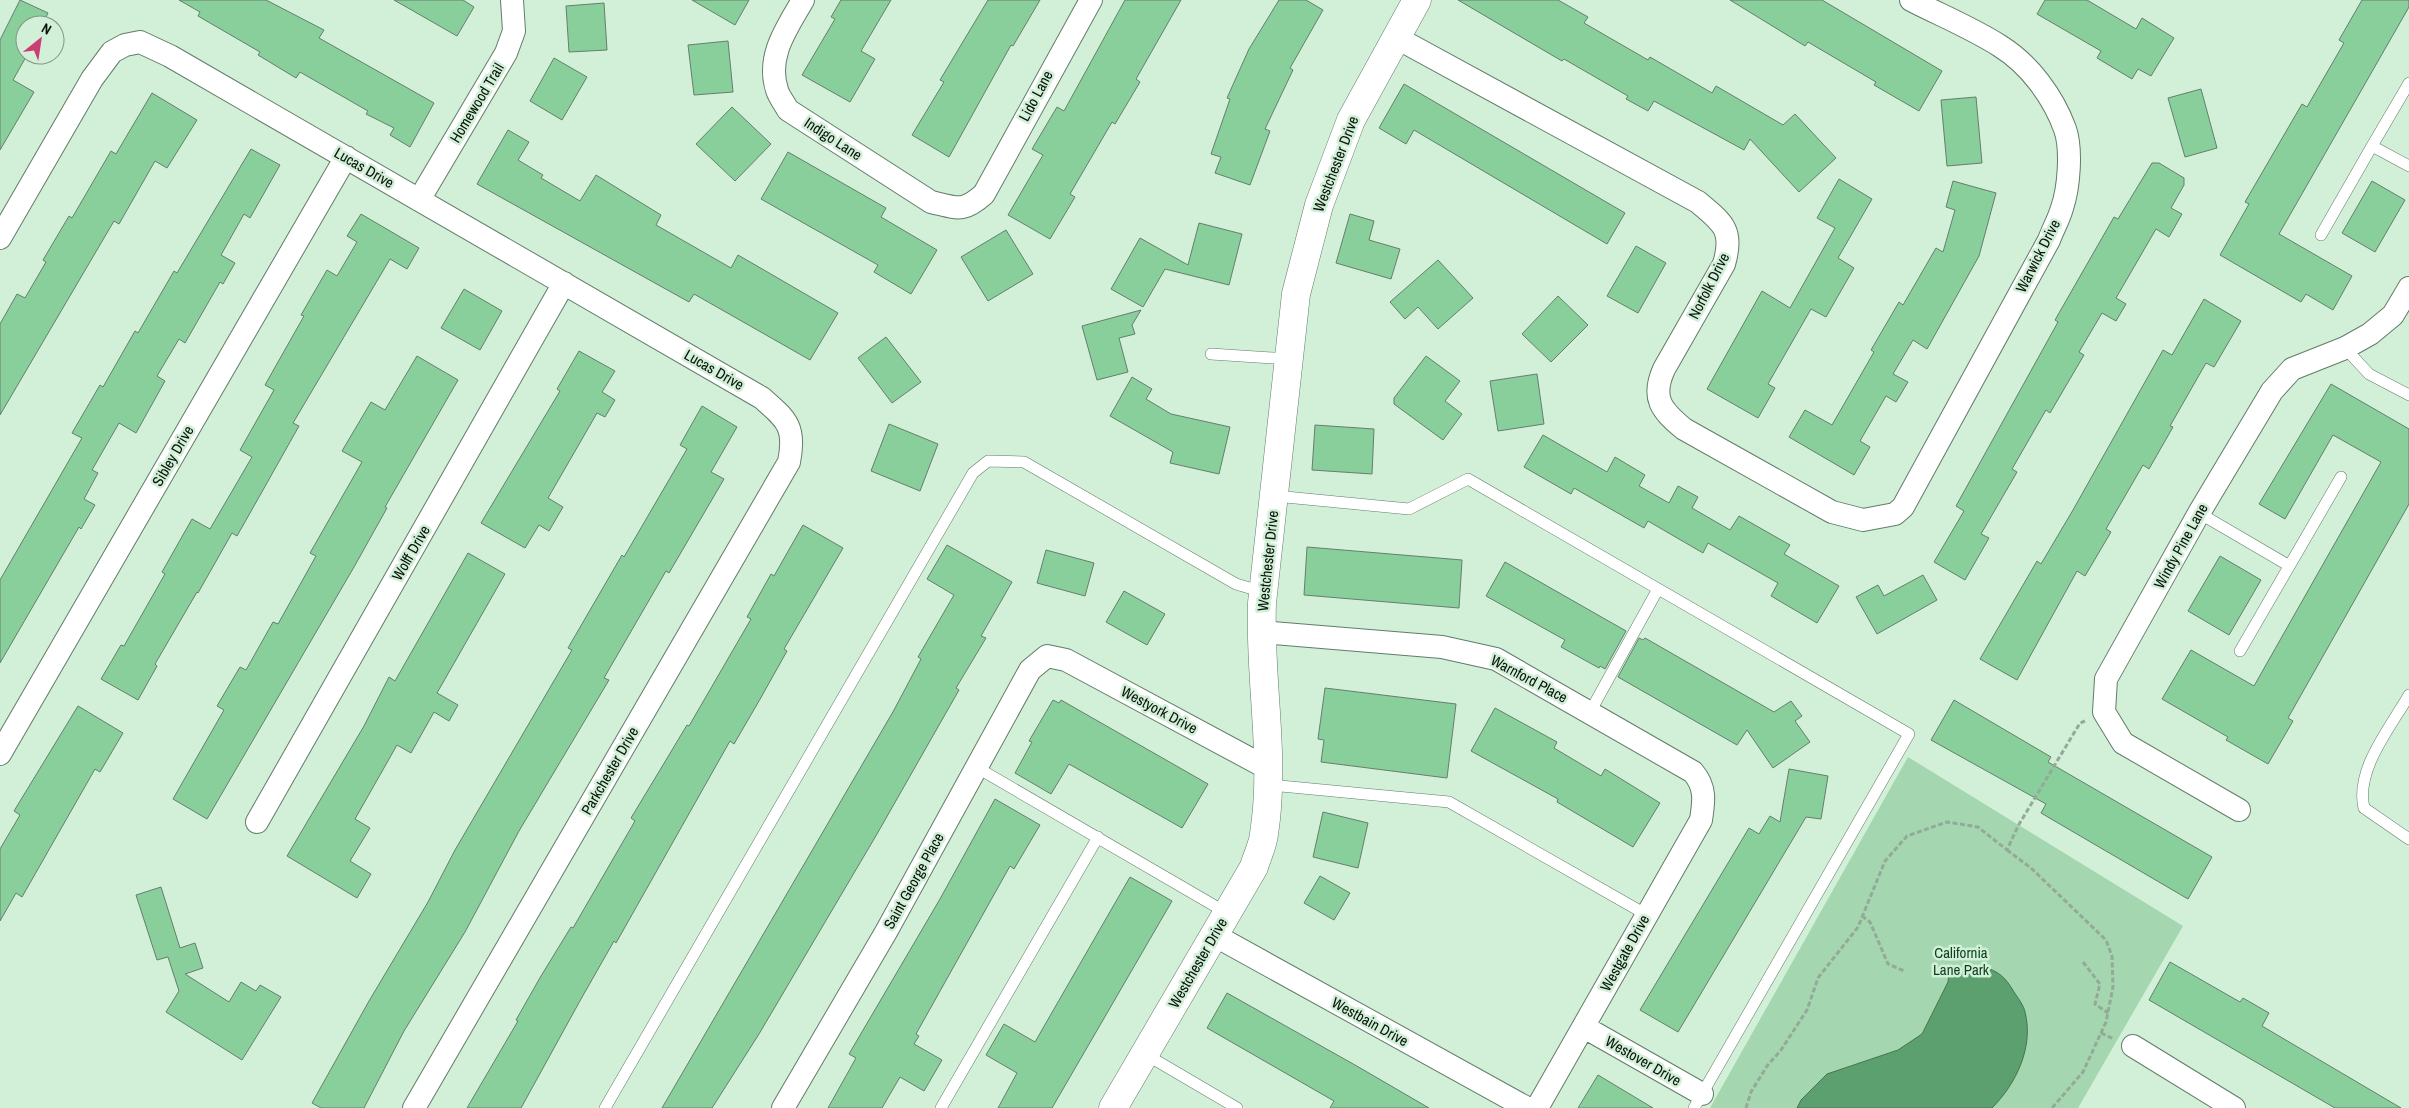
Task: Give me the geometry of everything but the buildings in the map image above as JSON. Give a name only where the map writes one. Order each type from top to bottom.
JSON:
[{"type":"street","name":"Homewood Trail","points":[[419,200],[506,53],[514,31],[512,0]]},
{"type":"street","name":"Indigo Lane","points":[[803,0],[780,39],[773,63],[777,90],[788,110],[931,202],[958,208],[971,205],[984,194]]},
{"type":"street","name":"Lido Lane","points":[[984,194],[1060,52],[1091,0]]},
{"type":"street","name":"Westchester Drive","points":[[1113,1108],[1254,867],[1264,836],[1269,777],[1261,632],[1263,592],[1296,294],[1319,205],[1351,120],[1417,0]]},
{"type":"street","name":"Warwick Drive","points":[[1880,517],[1895,514],[1907,498],[2049,240],[2062,208],[2068,180],[2068,143],[2065,129],[2041,84],[2021,62],[2000,46],[1911,0]]},
{"type":"street","name":"Norfolk Drive","points":[[1396,38],[1698,202],[1722,222],[1728,235],[1729,247],[1724,264],[1664,369],[1658,382],[1657,396],[1668,416],[1684,429],[1832,512],[1863,520],[1880,517]]},
{"type":"street","name":"Lucas Drive","points":[[0,238],[92,79],[112,52],[125,45],[140,42],[170,56],[762,398],[780,414],[791,430]]},
{"type":"street","name":"Sibley Drive","points":[[0,754],[346,157]]},
{"type":"street","name":"Wolff Drive","points":[[257,822],[564,284]]},
{"type":"street","name":"Windy Pine Lane","points":[[2104,712],[2106,679],[2199,513],[2272,391],[2292,369],[2346,348],[2370,334],[2393,315],[2409,288]]},
{"type":"street","name":"Parkchester Drive","points":[[414,1108],[789,462],[792,447],[791,430]]},
{"type":"street","name":"Warnford Place","points":[[1261,632],[1442,647],[1496,658],[1693,772],[1699,778],[1705,795]]},
{"type":"street","name":"Westyork Drive","points":[[1047,656],[1066,660],[1269,777]]},
{"type":"street","name":"Saint George Place","points":[[784,1108],[886,932],[1030,670],[1047,656]]},
{"type":"street","points":[[2104,712],[2123,743],[2239,810]]},
{"type":"street","name":"Westgate Drive","points":[[1537,1108],[1701,820],[1705,795]]},
{"type":"street","name":"Westbain Drive","points":[[1220,924],[1526,1108]]},
{"type":"street","name":"Westover Drive","points":[[1584,1027],[1698,1101]]},
{"type":"street","points":[[2133,1046],[2233,1108]]},
{"type":"lane","points":[[2321,235],[2409,83]]},
{"type":"lane","points":[[2372,146],[2409,166]]},
{"type":"lane","points":[[2346,348],[2369,374],[2409,395]]},
{"type":"lane","points":[[1211,354],[1289,359]]},
{"type":"lane","points":[[605,1108],[972,473],[988,461],[1024,462],[1236,584],[1263,592]]},
{"type":"lane","points":[[2240,651],[2288,565],[2341,477]]},
{"type":"lane","points":[[1275,496],[1409,509],[1468,479],[1909,734],[1698,1101]]},
{"type":"lane","points":[[2199,513],[2288,565]]},
{"type":"lane","points":[[1590,712],[1658,589]]},
{"type":"lane","points":[[2409,695],[2365,770],[2362,798],[2364,808],[2409,839]]},
{"type":"lane","points":[[976,767],[1098,837],[1220,924]]},
{"type":"lane","points":[[1269,777],[1449,802],[1647,915]]},
{"type":"lane","points":[[941,1108],[1098,837]]},
{"type":"lane","points":[[1144,1054],[1238,1108]]},
{"type":"path","points":[[2008,850],[2018,826],[2080,724],[2104,712]]},
{"type":"path","points":[[1746,1108],[1751,1092],[1766,1066],[1781,1050],[1807,1010],[1818,978],[1858,927],[1884,861],[1907,836],[1947,822],[1978,827],[2031,868],[2106,940],[2112,956],[2113,987],[2106,1022],[2083,1072],[2052,1108]]},
{"type":"path","points":[[1862,916],[1870,922],[1888,964],[1904,971]]},
{"type":"path","points":[[2083,962],[2100,984],[2095,1004],[2108,1012]]},
{"type":"green space","name":"California Lane Park","points":[[1908,757],[2183,926],[2078,1108],[1710,1108]]},
{"type":"shaded area","points":[[1982,967],[2001,975],[2008,983],[2023,1007],[2027,1025],[2025,1051],[2021,1064],[2009,1088],[1992,1108],[1797,1108],[1801,1100],[1827,1074],[1898,1050],[1922,1034],[1948,982],[1949,972]]}]
